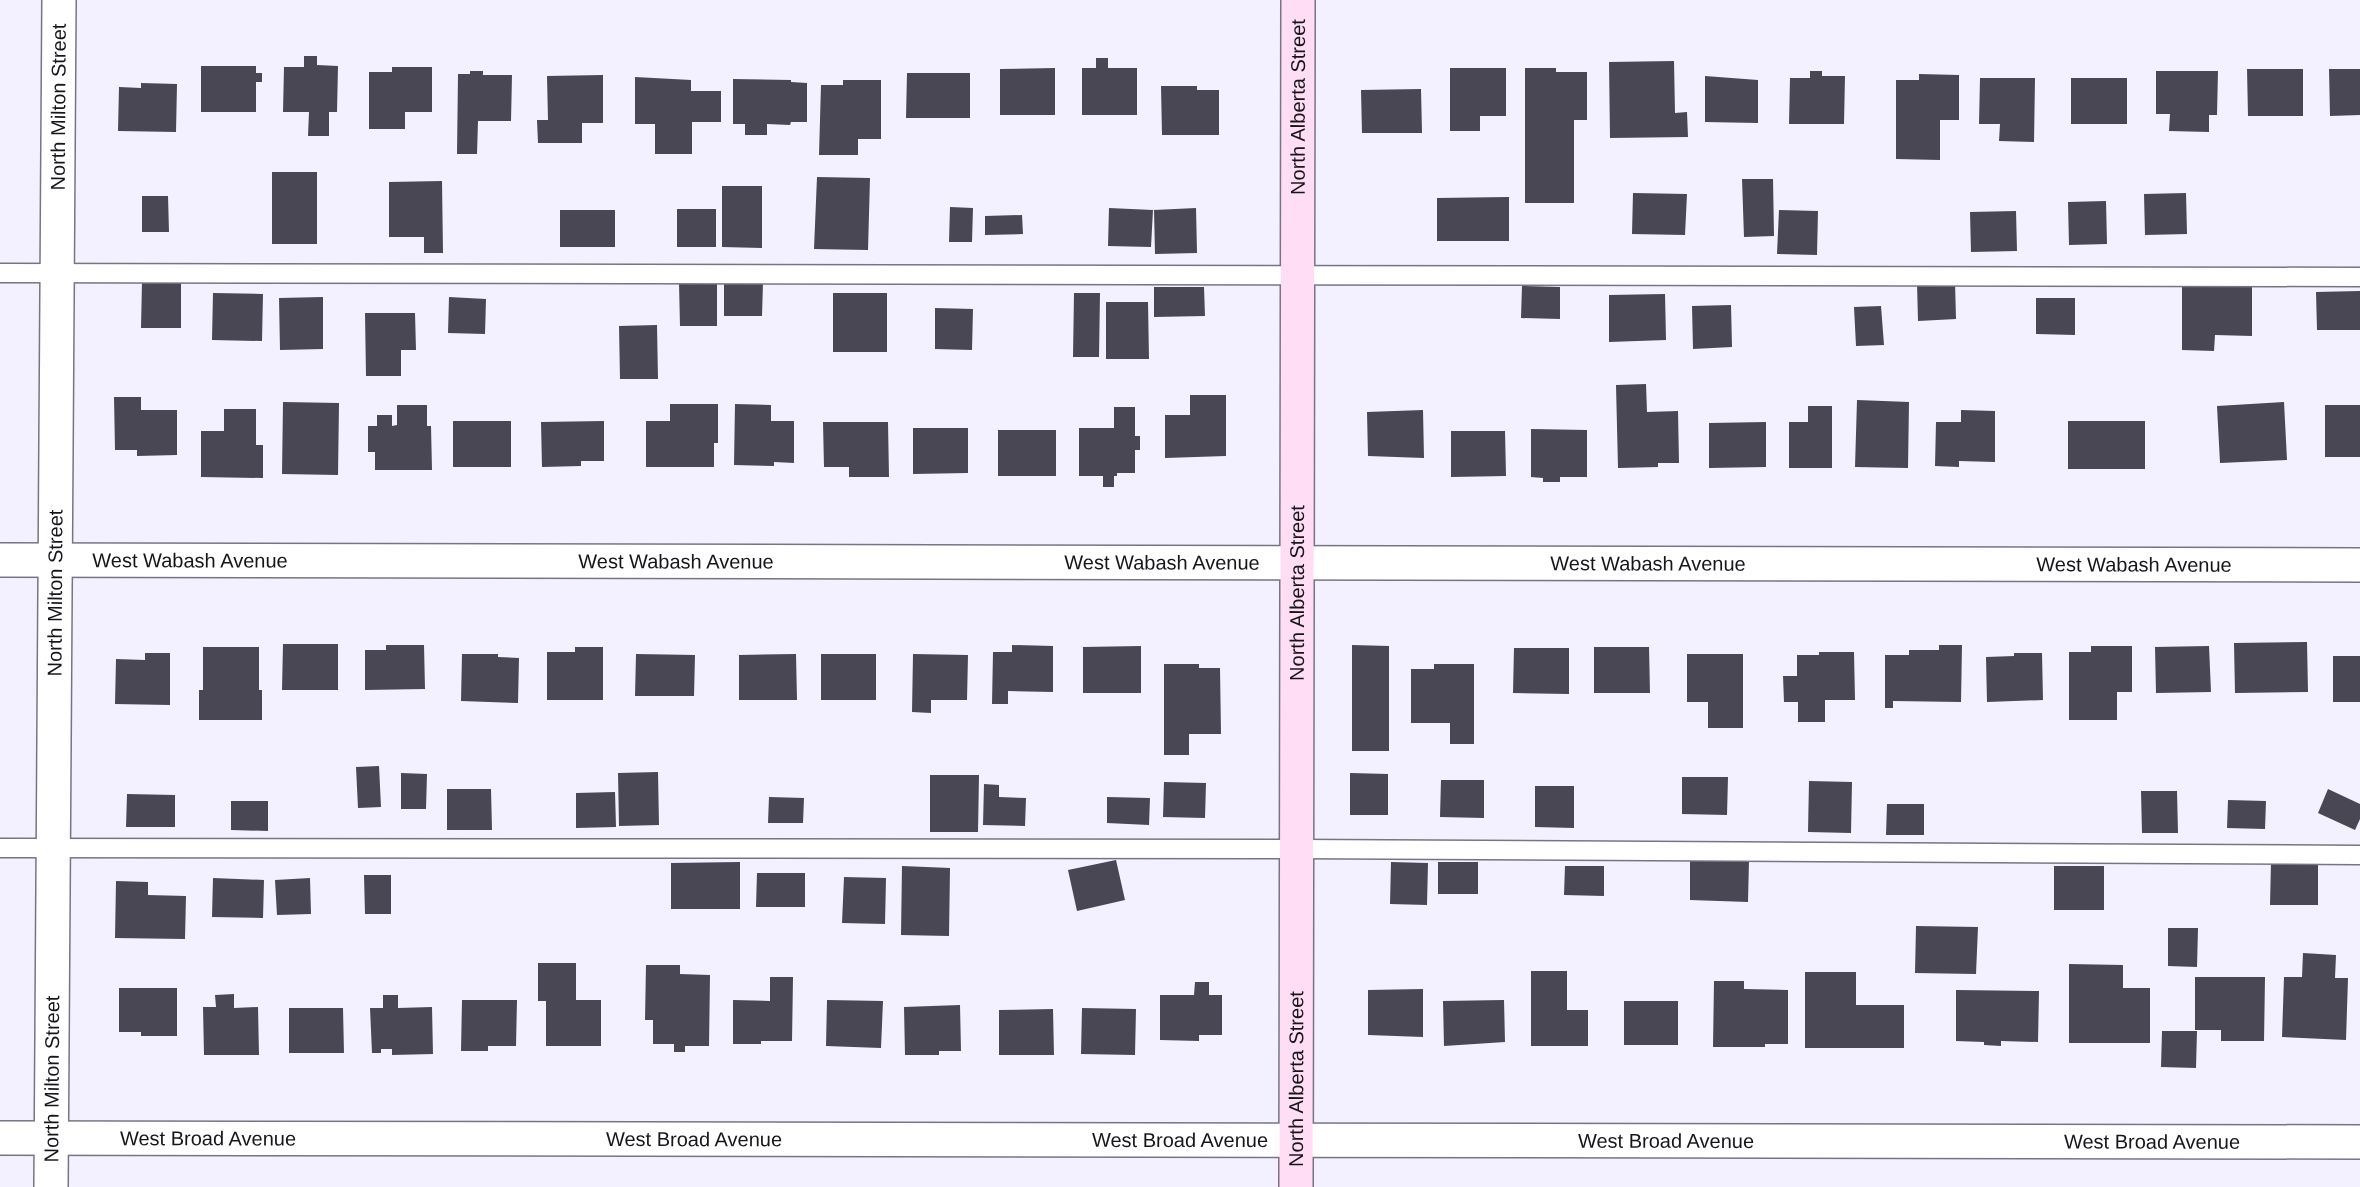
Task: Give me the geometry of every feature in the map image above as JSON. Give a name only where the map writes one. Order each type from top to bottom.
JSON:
[{"type":"main road","name":"North Alberta Street","points":[[1296,1187],[1298,0]]},
{"type":"street","name":"North Milton Street","points":[[51,1187],[59,0]]},
{"type":"street","name":"West Wabash Avenue","points":[[0,560],[2360,565]]},
{"type":"street","name":"West Broad Avenue","points":[[0,1138],[1296,1142],[2360,1142]]},
{"type":"lane","points":[[0,273],[2360,277]]},
{"type":"lane","points":[[0,848],[1297,849],[2360,855]]},
{"type":"building","points":[[304,56],[317,56],[317,65],[338,66],[337,112],[329,112],[329,136],[308,136],[309,112],[283,112],[284,67],[304,67]]},
{"type":"building","points":[[1096,58],[1108,58],[1108,68],[1137,68],[1137,115],[1082,115],[1082,68],[1096,68]]},
{"type":"building","points":[[1674,61],[1675,113],[1687,112],[1688,137],[1610,138],[1609,62]]},
{"type":"building","points":[[201,66],[256,66],[256,73],[262,73],[262,82],[256,82],[256,112],[201,112]]},
{"type":"building","points":[[392,67],[432,67],[432,112],[405,112],[405,129],[369,129],[369,72],[392,72]]},
{"type":"building","points":[[1055,68],[1055,115],[1000,115],[1000,69]]},
{"type":"building","points":[[1450,68],[1506,68],[1506,116],[1480,116],[1480,131],[1450,131]]},
{"type":"building","points":[[1525,68],[1556,68],[1556,72],[1587,72],[1587,120],[1574,120],[1574,203],[1525,203]]},
{"type":"building","points":[[2247,69],[2303,69],[2303,116],[2248,116]]},
{"type":"building","points":[[2329,69],[2360,69],[2360,115],[2330,116]]},
{"type":"building","points":[[470,71],[483,71],[483,75],[512,75],[511,121],[478,121],[477,154],[457,154],[458,74],[470,74]]},
{"type":"building","points":[[1810,71],[1822,71],[1822,76],[1845,76],[1844,124],[1789,124],[1790,78],[1810,78]]},
{"type":"building","points":[[2156,71],[2218,71],[2217,115],[2209,115],[2209,132],[2169,131],[2170,114],[2156,114]]},
{"type":"building","points":[[907,73],[970,73],[970,118],[906,118]]},
{"type":"building","points":[[1919,74],[1959,75],[1959,120],[1940,120],[1940,160],[1896,159],[1896,80],[1919,80]]},
{"type":"building","points":[[603,75],[603,123],[582,123],[582,143],[538,143],[537,120],[548,120],[547,76]]},
{"type":"building","points":[[1705,76],[1758,80],[1758,123],[1705,122]]},
{"type":"building","points":[[635,77],[691,80],[691,91],[721,91],[721,122],[692,122],[692,154],[655,154],[655,124],[635,124]]},
{"type":"building","points":[[1980,78],[2035,78],[2034,142],[1999,141],[2000,124],[1979,124]]},
{"type":"building","points":[[2071,78],[2127,78],[2127,124],[2071,124]]},
{"type":"building","points":[[733,79],[791,80],[791,82],[807,83],[807,122],[791,122],[790,125],[767,124],[767,135],[745,135],[745,124],[733,124]]},
{"type":"building","points":[[843,80],[881,80],[881,139],[858,139],[858,155],[819,155],[821,85],[843,85]]},
{"type":"building","points":[[141,83],[177,84],[176,132],[118,131],[119,87],[141,88]]},
{"type":"building","points":[[1161,86],[1197,86],[1197,90],[1219,90],[1219,135],[1162,135]]},
{"type":"building","points":[[1421,89],[1422,133],[1362,133],[1361,90]]},
{"type":"building","points":[[272,172],[317,172],[317,244],[272,244]]},
{"type":"building","points":[[817,177],[870,178],[868,250],[814,249]]},
{"type":"building","points":[[1742,179],[1773,179],[1774,236],[1744,237]]},
{"type":"building","points":[[442,181],[443,253],[424,253],[424,237],[389,237],[389,182]]},
{"type":"building","points":[[722,186],[762,186],[762,248],[722,247]]},
{"type":"building","points":[[1633,193],[1687,194],[1685,235],[1632,234]]},
{"type":"building","points":[[2186,193],[2187,234],[2145,235],[2144,194]]},
{"type":"building","points":[[142,196],[168,196],[169,232],[142,232]]},
{"type":"building","points":[[1509,197],[1509,241],[1437,241],[1437,198]]},
{"type":"building","points":[[2106,201],[2107,244],[2069,245],[2068,202]]},
{"type":"building","points":[[950,207],[973,208],[972,242],[949,242]]},
{"type":"building","points":[[1109,208],[1153,210],[1151,247],[1108,246]]},
{"type":"building","points":[[1196,208],[1197,253],[1155,254],[1154,210]]},
{"type":"building","points":[[677,209],[716,209],[716,247],[677,247]]},
{"type":"building","points":[[560,210],[615,210],[615,247],[560,247]]},
{"type":"building","points":[[1779,210],[1818,211],[1817,255],[1777,254]]},
{"type":"building","points":[[2016,211],[2017,251],[1971,252],[1970,212]]},
{"type":"building","points":[[1022,215],[1023,234],[985,235],[985,216]]},
{"type":"building","points":[[142,282],[181,283],[181,328],[141,328]]},
{"type":"building","points":[[1955,282],[1956,319],[1918,321],[1917,283]]},
{"type":"building","points":[[2182,282],[2252,283],[2252,336],[2215,335],[2214,351],[2182,350]]},
{"type":"building","points":[[679,283],[717,283],[717,326],[680,326]]},
{"type":"building","points":[[724,283],[763,283],[762,316],[724,316]]},
{"type":"building","points":[[1522,286],[1560,287],[1560,319],[1521,318]]},
{"type":"building","points":[[1154,287],[1204,287],[1205,316],[1154,317]]},
{"type":"building","points":[[2360,291],[2360,330],[2317,330],[2316,292]]},
{"type":"building","points":[[213,293],[263,294],[262,341],[212,340]]},
{"type":"building","points":[[833,293],[887,293],[887,352],[833,352]]},
{"type":"building","points":[[1074,293],[1100,293],[1099,357],[1073,357]]},
{"type":"building","points":[[1665,294],[1666,340],[1609,342],[1609,295]]},
{"type":"building","points":[[323,297],[323,349],[280,350],[279,298]]},
{"type":"building","points":[[449,297],[486,299],[485,334],[448,333]]},
{"type":"building","points":[[2036,298],[2075,298],[2075,335],[2036,334]]},
{"type":"building","points":[[1106,302],[1148,302],[1149,359],[1106,359]]},
{"type":"building","points":[[1731,305],[1732,347],[1693,349],[1692,306]]},
{"type":"building","points":[[1881,306],[1884,345],[1856,346],[1854,307]]},
{"type":"building","points":[[935,308],[973,309],[972,350],[935,349]]},
{"type":"building","points":[[365,313],[415,313],[416,350],[401,350],[401,376],[366,376]]},
{"type":"building","points":[[657,325],[658,379],[620,379],[619,326]]},
{"type":"building","points":[[1646,384],[1647,412],[1678,411],[1679,463],[1658,463],[1658,467],[1618,468],[1616,385]]},
{"type":"building","points":[[1190,395],[1226,395],[1226,456],[1165,458],[1165,415],[1190,415]]},
{"type":"building","points":[[114,397],[141,397],[141,410],[177,410],[177,455],[137,456],[137,450],[115,450]]},
{"type":"building","points":[[1857,400],[1909,402],[1908,468],[1855,467]]},
{"type":"building","points":[[283,402],[339,403],[338,475],[282,474]]},
{"type":"building","points":[[2284,402],[2287,460],[2220,463],[2217,406]]},
{"type":"building","points":[[670,404],[718,404],[718,443],[714,443],[714,467],[646,467],[646,421],[670,421]]},
{"type":"building","points":[[735,404],[771,405],[771,421],[794,421],[794,463],[774,462],[774,466],[734,465]]},
{"type":"building","points":[[397,405],[427,405],[427,426],[431,426],[432,470],[375,470],[375,452],[368,452],[368,426],[377,426],[377,415],[392,415],[392,426],[397,425]]},
{"type":"building","points":[[2325,405],[2360,405],[2360,457],[2325,457]]},
{"type":"building","points":[[1808,406],[1832,406],[1832,468],[1789,468],[1789,422],[1808,422]]},
{"type":"building","points":[[1114,407],[1135,407],[1135,436],[1140,436],[1140,450],[1135,450],[1135,473],[1117,473],[1117,476],[1114,476],[1114,487],[1103,487],[1103,476],[1079,476],[1079,428],[1114,428]]},
{"type":"building","points":[[224,409],[256,409],[256,445],[263,445],[263,478],[201,477],[201,431],[224,431]]},
{"type":"building","points":[[1423,410],[1424,458],[1368,456],[1367,412]]},
{"type":"building","points":[[1961,410],[1995,411],[1995,462],[1959,461],[1959,467],[1935,466],[1936,422],[1961,422]]},
{"type":"building","points":[[453,421],[511,421],[511,467],[453,467]]},
{"type":"building","points":[[604,421],[604,461],[581,461],[581,466],[542,467],[541,422]]},
{"type":"building","points":[[2068,421],[2145,421],[2145,469],[2068,469]]},
{"type":"building","points":[[823,422],[888,422],[889,477],[849,477],[849,467],[824,467]]},
{"type":"building","points":[[1766,422],[1766,467],[1709,468],[1709,423]]},
{"type":"building","points":[[913,428],[968,428],[968,473],[913,474]]},
{"type":"building","points":[[1531,429],[1587,430],[1587,477],[1560,477],[1560,482],[1543,482],[1543,478],[1531,477]]},
{"type":"building","points":[[998,430],[1056,430],[1056,476],[998,476]]},
{"type":"building","points":[[1451,431],[1505,431],[1506,476],[1451,477]]},
{"type":"building","points":[[2307,642],[2308,692],[2235,693],[2234,643]]},
{"type":"building","points":[[283,644],[338,644],[338,690],[282,690]]},
{"type":"building","points":[[386,645],[424,645],[425,689],[365,690],[365,650],[386,650]]},
{"type":"building","points":[[1012,645],[1053,646],[1053,692],[1008,691],[1008,704],[992,704],[993,652],[1012,652]]},
{"type":"building","points":[[1352,645],[1389,646],[1389,751],[1352,751]]},
{"type":"building","points":[[1939,645],[1962,645],[1961,702],[1893,701],[1893,708],[1885,708],[1885,655],[1909,655],[1909,650],[1939,650]]},
{"type":"building","points":[[1141,646],[1141,693],[1083,693],[1083,647]]},
{"type":"building","points":[[2091,646],[2132,646],[2132,692],[2117,692],[2117,720],[2069,720],[2069,652],[2091,652]]},
{"type":"building","points":[[2209,646],[2211,692],[2156,693],[2155,647]]},
{"type":"building","points":[[203,647],[259,647],[262,720],[199,720],[199,690],[203,690]]},
{"type":"building","points":[[575,647],[603,647],[603,700],[547,700],[547,652],[575,652]]},
{"type":"building","points":[[1594,647],[1649,647],[1650,693],[1594,693]]},
{"type":"building","points":[[1514,648],[1569,648],[1569,694],[1513,693]]},
{"type":"building","points":[[1819,652],[1854,652],[1855,700],[1825,700],[1825,722],[1798,722],[1798,702],[1784,702],[1783,676],[1797,676],[1797,655],[1819,655]]},
{"type":"building","points":[[145,653],[170,653],[170,705],[115,704],[116,659],[145,660]]},
{"type":"building","points":[[2014,653],[2042,653],[2043,700],[1987,702],[1986,657],[2014,656]]},
{"type":"building","points":[[462,654],[498,654],[498,657],[519,658],[518,703],[461,701]]},
{"type":"building","points":[[636,654],[695,655],[694,696],[635,696]]},
{"type":"building","points":[[796,654],[797,700],[739,700],[739,655]]},
{"type":"building","points":[[821,654],[876,654],[876,700],[821,700]]},
{"type":"building","points":[[913,654],[968,655],[967,700],[931,700],[931,713],[912,712]]},
{"type":"building","points":[[1687,654],[1743,654],[1743,728],[1708,728],[1708,702],[1687,702]]},
{"type":"building","points":[[2333,656],[2360,656],[2360,702],[2333,702]]},
{"type":"building","points":[[1164,664],[1199,664],[1199,668],[1220,668],[1221,734],[1189,734],[1189,755],[1164,755]]},
{"type":"building","points":[[1434,664],[1474,664],[1474,744],[1450,744],[1450,723],[1411,723],[1411,669],[1434,669]]},
{"type":"building","points":[[379,766],[381,807],[358,808],[356,767]]},
{"type":"building","points":[[658,772],[659,825],[619,826],[618,773]]},
{"type":"building","points":[[401,773],[427,774],[426,809],[401,809]]},
{"type":"building","points":[[1350,773],[1388,774],[1388,815],[1350,815]]},
{"type":"building","points":[[930,775],[979,775],[978,832],[930,832]]},
{"type":"building","points":[[1682,777],[1728,777],[1727,815],[1682,814]]},
{"type":"building","points":[[1441,780],[1484,780],[1484,818],[1440,817]]},
{"type":"building","points":[[1809,781],[1852,782],[1851,833],[1808,832]]},
{"type":"building","points":[[1164,782],[1206,783],[1205,818],[1163,817]]},
{"type":"building","points":[[984,784],[999,785],[999,797],[1026,798],[1025,826],[983,825]]},
{"type":"building","points":[[1535,786],[1574,786],[1574,828],[1535,827]]},
{"type":"building","points":[[447,789],[491,789],[492,830],[447,830]]},
{"type":"building","points":[[2328,789],[2360,804],[2360,819],[2355,830],[2318,813]]},
{"type":"building","points":[[2141,791],[2177,791],[2178,833],[2142,833]]},
{"type":"building","points":[[615,792],[616,827],[576,828],[576,793]]},
{"type":"building","points":[[127,794],[175,795],[175,827],[126,827]]},
{"type":"building","points":[[769,797],[804,798],[803,823],[768,823]]},
{"type":"building","points":[[1107,797],[1150,798],[1149,825],[1107,823]]},
{"type":"building","points":[[2228,800],[2266,801],[2265,829],[2227,828]]},
{"type":"building","points":[[231,801],[268,801],[268,831],[231,830]]},
{"type":"building","points":[[1887,804],[1924,804],[1924,835],[1886,835]]},
{"type":"building","points":[[1690,859],[1749,860],[1748,902],[1690,900]]},
{"type":"building","points":[[1116,860],[1125,900],[1077,911],[1068,870]]},
{"type":"building","points":[[740,862],[740,909],[671,909],[671,863]]},
{"type":"building","points":[[1391,862],[1428,863],[1427,905],[1390,904]]},
{"type":"building","points":[[1438,862],[1478,862],[1478,894],[1438,894]]},
{"type":"building","points":[[2271,862],[2318,863],[2318,905],[2270,905]]},
{"type":"building","points":[[902,866],[950,868],[949,936],[901,935]]},
{"type":"building","points":[[1565,866],[1604,866],[1604,896],[1564,895]]},
{"type":"building","points":[[2054,866],[2104,866],[2104,910],[2054,910]]},
{"type":"building","points":[[757,873],[805,873],[805,907],[756,907]]},
{"type":"building","points":[[364,875],[391,875],[391,914],[365,914]]},
{"type":"building","points":[[844,877],[886,878],[885,924],[842,923]]},
{"type":"building","points":[[213,878],[264,880],[263,918],[212,917]]},
{"type":"building","points":[[310,878],[311,914],[277,915],[275,880]]},
{"type":"building","points":[[116,881],[148,882],[148,895],[186,896],[185,939],[115,938]]},
{"type":"building","points":[[1916,926],[1978,927],[1976,974],[1915,973]]},
{"type":"building","points":[[2168,928],[2198,928],[2197,967],[2168,966]]},
{"type":"building","points":[[2303,953],[2336,955],[2335,978],[2348,978],[2346,1040],[2282,1037],[2284,977],[2302,977]]},
{"type":"building","points":[[538,963],[576,963],[576,1000],[601,1000],[601,1046],[546,1046],[546,1001],[538,1001]]},
{"type":"building","points":[[2069,964],[2123,965],[2123,988],[2150,988],[2150,1043],[2069,1043]]},
{"type":"building","points":[[646,965],[680,965],[680,974],[710,975],[709,1046],[685,1046],[685,1052],[674,1052],[674,1044],[653,1044],[653,1020],[645,1020]]},
{"type":"building","points":[[1531,971],[1567,971],[1567,1010],[1588,1010],[1588,1046],[1531,1046]]},
{"type":"building","points":[[1805,972],[1856,972],[1856,1005],[1904,1005],[1904,1048],[1805,1048]]},
{"type":"building","points":[[770,977],[793,977],[792,1041],[733,1044],[733,1000],[770,1001]]},
{"type":"building","points":[[2195,977],[2265,977],[2264,1041],[2221,1041],[2221,1030],[2195,1030]]},
{"type":"building","points":[[1714,981],[1744,981],[1744,989],[1788,990],[1788,1044],[1765,1044],[1765,1047],[1713,1047]]},
{"type":"building","points":[[1195,982],[1209,982],[1209,995],[1222,995],[1222,1035],[1199,1035],[1199,1041],[1160,1040],[1160,995],[1194,995]]},
{"type":"building","points":[[119,988],[177,988],[177,1036],[141,1036],[141,1032],[119,1032]]},
{"type":"building","points":[[1423,989],[1423,1037],[1368,1035],[1368,990]]},
{"type":"building","points":[[1956,990],[2039,991],[2038,1042],[2001,1041],[2001,1046],[1984,1045],[1984,1042],[1956,1041]]},
{"type":"building","points":[[234,994],[234,1008],[258,1007],[259,1055],[204,1055],[203,1007],[216,1007],[215,995]]},
{"type":"building","points":[[383,995],[398,995],[398,1008],[432,1007],[433,1054],[392,1055],[392,1049],[381,1049],[381,1053],[372,1053],[370,1008],[383,1008]]},
{"type":"building","points":[[462,1000],[517,1000],[516,1046],[488,1046],[488,1051],[461,1051]]},
{"type":"building","points":[[827,1000],[883,1001],[881,1048],[826,1046]]},
{"type":"building","points":[[1504,1000],[1505,1042],[1444,1046],[1443,1001]]},
{"type":"building","points":[[1624,1001],[1678,1001],[1678,1045],[1624,1045]]},
{"type":"building","points":[[960,1005],[961,1051],[939,1051],[939,1055],[905,1055],[904,1007]]},
{"type":"building","points":[[289,1008],[343,1008],[344,1053],[289,1053]]},
{"type":"building","points":[[1082,1008],[1136,1009],[1135,1055],[1081,1054]]},
{"type":"building","points":[[1053,1009],[1054,1055],[999,1055],[999,1010]]},
{"type":"building","points":[[2162,1031],[2197,1031],[2196,1068],[2161,1067]]}]
